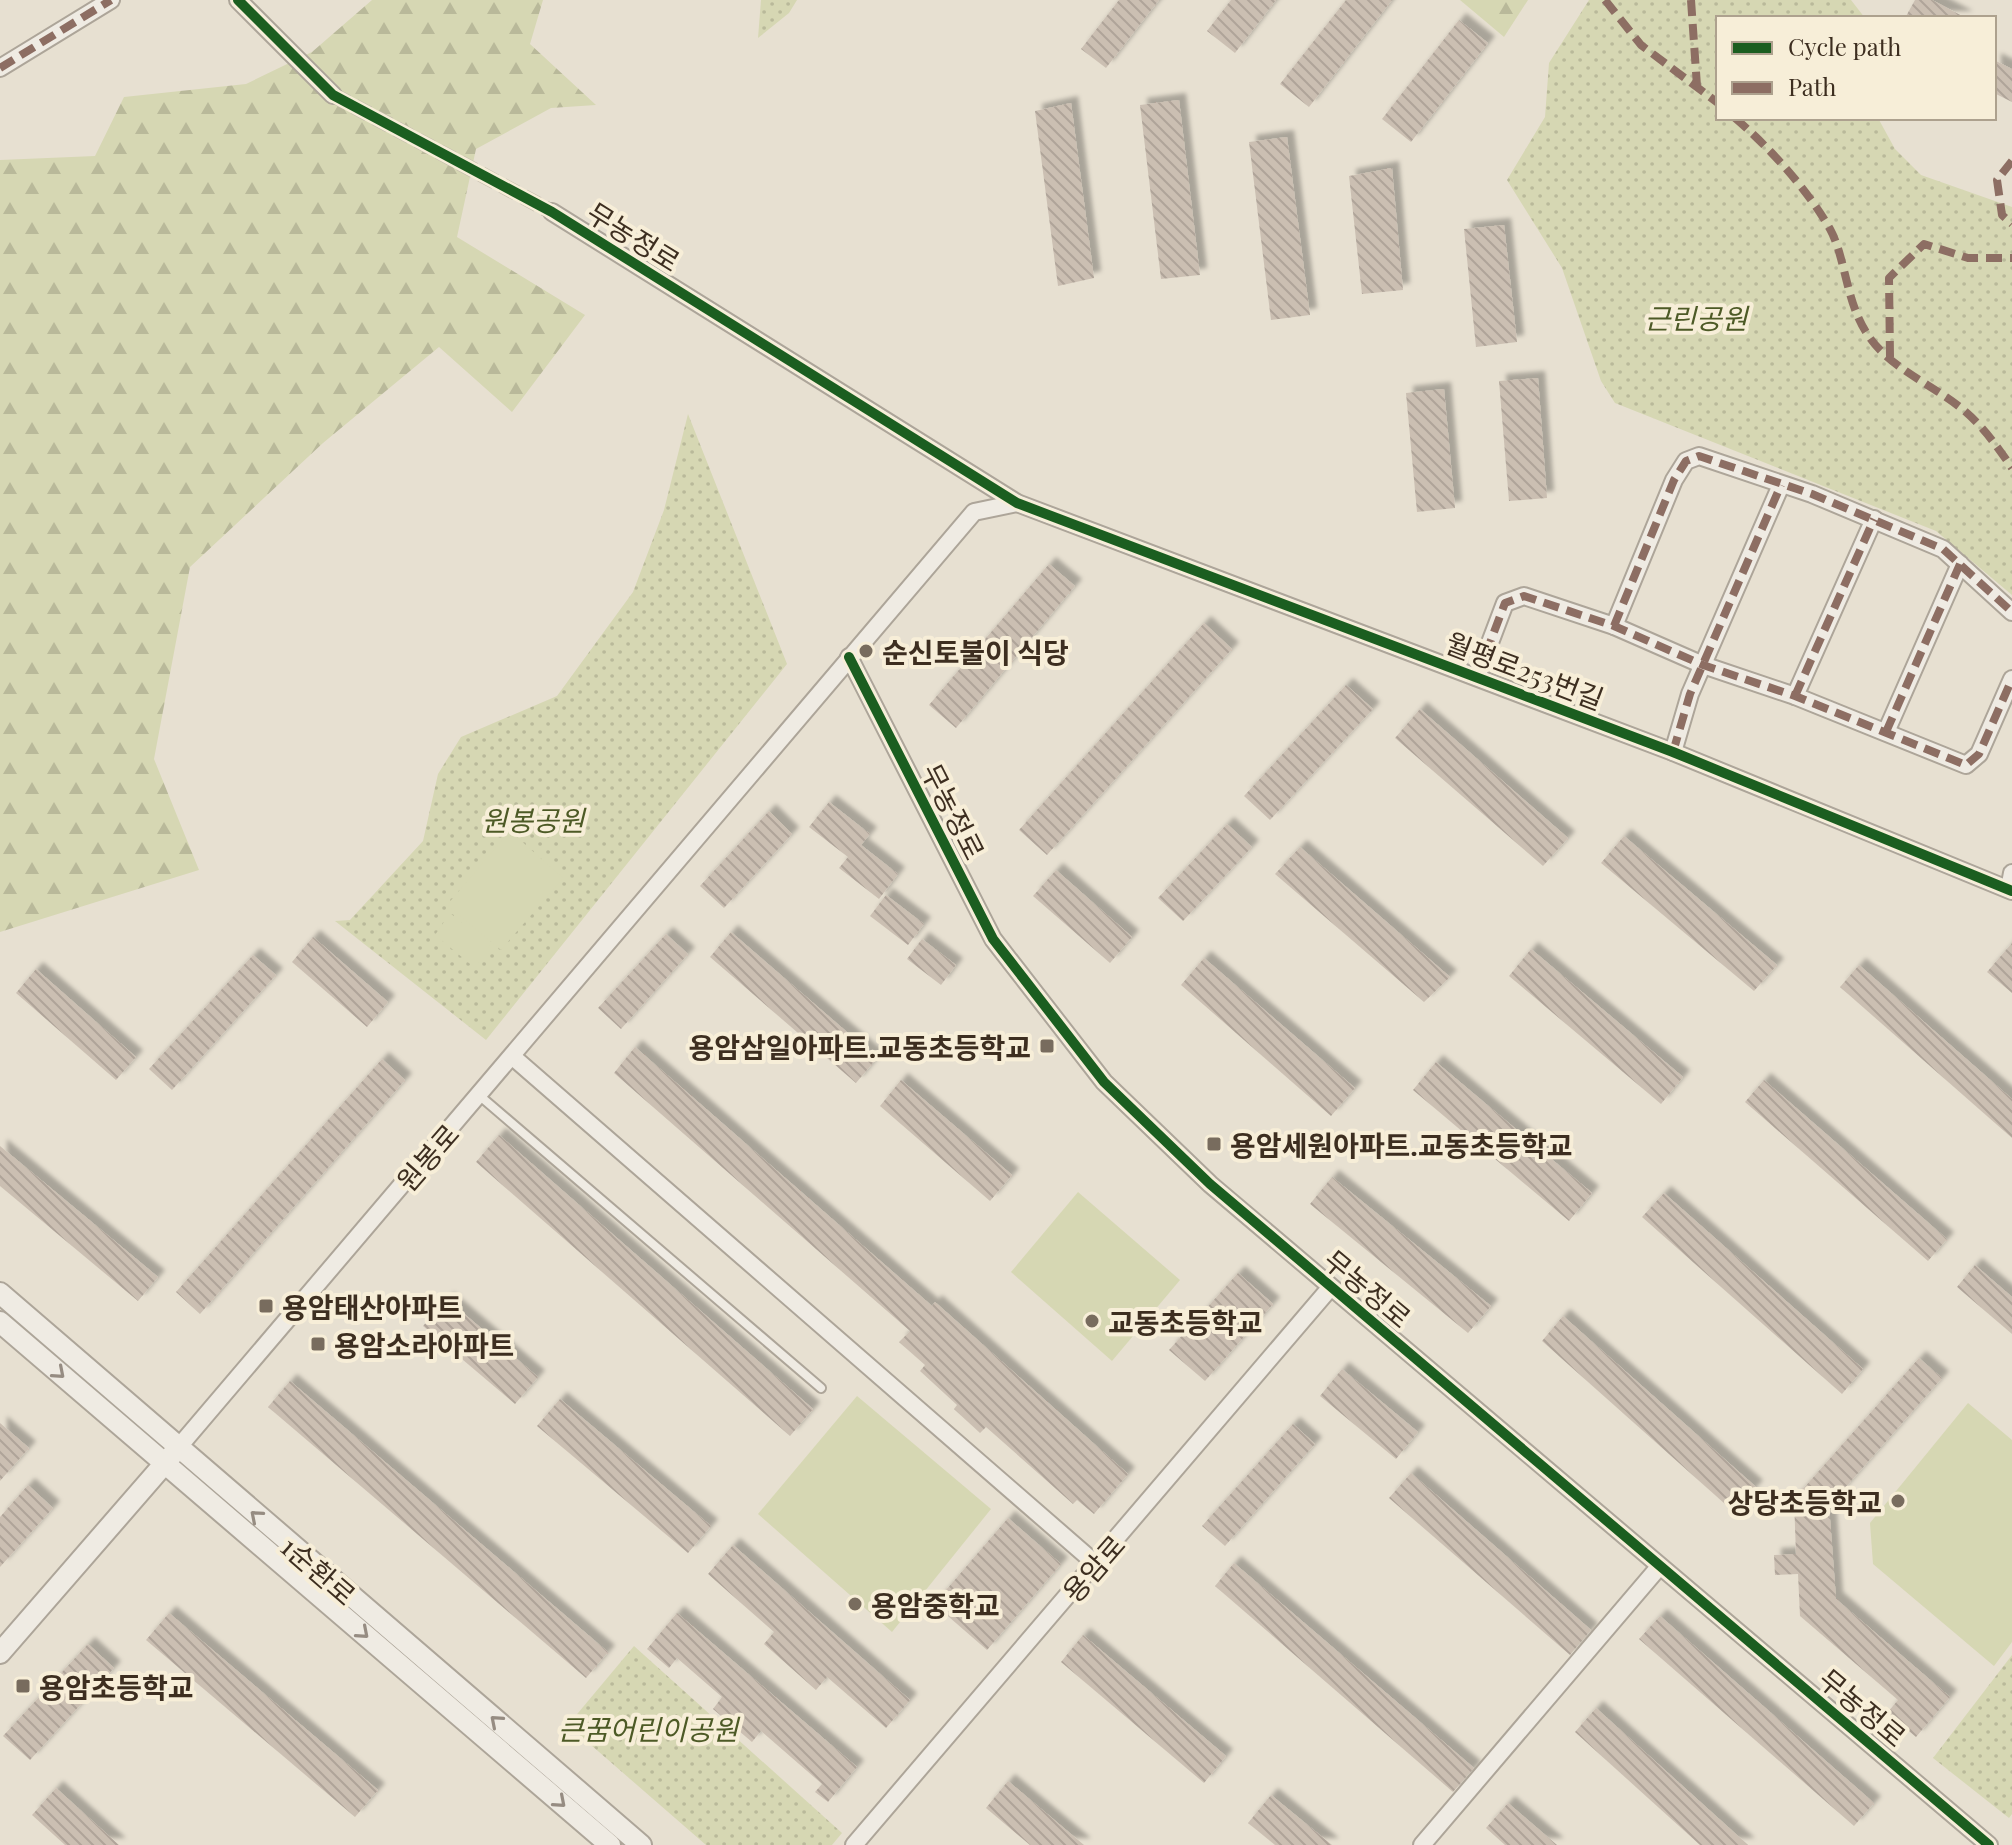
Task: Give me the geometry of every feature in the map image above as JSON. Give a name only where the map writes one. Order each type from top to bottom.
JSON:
[{"type":"street","points":[[0,68],[111,0]]},
{"type":"street","points":[[238,0],[333,95]]},
{"type":"street","name":"무농정로","points":[[552,212],[1017,503]]},
{"type":"street","points":[[1614,626],[1674,480],[1686,461],[1699,456],[1729,463],[1943,549],[2012,612]]},
{"type":"street","points":[[1673,752],[1703,665],[1781,485]]},
{"type":"street","points":[[849,657],[974,512],[1017,503]]},
{"type":"street","name":"월평로253번길","points":[[1017,503],[2011,884]]},
{"type":"street","points":[[1795,696],[1874,519]]},
{"type":"street","points":[[1886,732],[1960,564]]},
{"type":"street","points":[[1477,677],[1505,603],[1524,596],[1614,626],[1703,665],[1795,696],[1966,765],[1979,754],[2012,679]]},
{"type":"street","name":"무농정로","points":[[849,657],[993,939],[1104,1082],[1210,1184],[1330,1288],[1989,1845]]},
{"type":"street","name":"원봉로","points":[[0,1653],[480,1096],[849,657]]},
{"type":"street","points":[[513,1057],[1096,1564]]},
{"type":"street","name":"용암로","points":[[854,1845],[1330,1288]]},
{"type":"street","name":"1순환로","points":[[0,1293],[171,1456],[610,1845]]},
{"type":"street","name":"1순환로","points":[[0,1322],[171,1456],[641,1845]]},
{"type":"street","points":[[1422,1845],[1659,1567]]},
{"type":"lane","points":[[480,1096],[821,1388]]},
{"type":"green space","points":[[372,0],[543,0],[530,44],[596,105],[551,108],[476,149],[457,237],[585,315],[512,412],[439,347],[323,443],[190,567],[154,759],[199,870],[0,932],[0,160],[95,156],[124,97],[246,84],[312,52]]},
{"type":"green space","points":[[761,0],[797,0],[789,13],[758,38]]},
{"type":"green space","points":[[1460,0],[1528,0],[1504,37]]},
{"type":"green space","name":"근린공원","points":[[1589,0],[1851,0],[1863,16],[1716,16],[1716,120],[1879,120],[1895,149],[1921,175],[2012,207],[2012,595],[1936,531],[1615,403],[1601,381],[1562,268],[1507,180],[1545,117],[1549,63]]},
{"type":"green space","name":"원봉공원","points":[[688,414],[787,664],[486,1040],[335,921],[350,920],[423,841],[438,774],[461,737],[557,696],[633,592],[664,510]]},
{"type":"green space","points":[[510,831],[563,878],[501,950],[447,905]]},
{"type":"green space","points":[[450,913],[490,945],[475,968],[435,935]]},
{"type":"green space","points":[[1078,1192],[1180,1280],[1112,1361],[1011,1272]]},
{"type":"green space","points":[[857,1396],[991,1509],[892,1632],[758,1514]]},
{"type":"green space","points":[[1968,1403],[2012,1440],[2012,1642],[1994,1666],[1873,1564],[1870,1523]]},
{"type":"green space","name":"큰꿈어린이공원","points":[[634,1646],[842,1833],[832,1845],[706,1845],[568,1725]]},
{"type":"green space","points":[[2012,1655],[2012,1814],[2009,1818],[1933,1758]]},
{"type":"building","points":[[1119,0],[1159,0],[1106,68],[1081,49]]},
{"type":"building","points":[[1231,0],[1276,0],[1235,53],[1207,31]]},
{"type":"building","points":[[1346,0],[1392,0],[1309,107],[1280,84]]},
{"type":"building","points":[[1915,0],[1932,0],[1962,16],[1906,16]]},
{"type":"building","points":[[1459,20],[1488,43],[1411,142],[1382,119]]},
{"type":"building","points":[[1996,61],[2012,69],[2012,102],[1996,94]]},
{"type":"building","points":[[1179,100],[1200,275],[1161,279],[1140,105]]},
{"type":"building","points":[[1071,103],[1094,278],[1058,286],[1035,111]]},
{"type":"building","points":[[1287,137],[1310,315],[1271,320],[1249,142]]},
{"type":"building","points":[[1392,168],[1403,290],[1362,294],[1349,176]]},
{"type":"building","points":[[1504,225],[1517,342],[1476,347],[1464,229]]},
{"type":"building","points":[[1538,378],[1547,498],[1509,501],[1499,381]]},
{"type":"building","points":[[1444,389],[1455,508],[1417,512],[1406,393]]},
{"type":"building","points":[[1049,564],[1075,586],[956,728],[929,705]]},
{"type":"building","points":[[1204,623],[1232,649],[1047,855],[1019,830]]},
{"type":"building","points":[[1346,685],[1373,709],[1270,820],[1244,796]]},
{"type":"building","points":[[1420,709],[1568,838],[1543,866],[1395,738]]},
{"type":"building","points":[[829,802],[870,834],[861,845],[898,874],[879,899],[839,868],[848,857],[809,827]]},
{"type":"building","points":[[769,811],[792,834],[724,908],[700,886]]},
{"type":"building","points":[[1227,824],[1252,847],[1183,921],[1158,898]]},
{"type":"building","points":[[1624,836],[1777,965],[1754,991],[1601,863]]},
{"type":"building","points":[[1300,847],[1450,977],[1424,1002],[1275,874]]},
{"type":"building","points":[[1056,870],[1132,937],[1110,963],[1033,896]]},
{"type":"building","points":[[886,895],[924,924],[908,945],[870,916]]},
{"type":"building","points":[[731,932],[877,1058],[856,1083],[710,957]]},
{"type":"building","points":[[666,934],[688,954],[621,1029],[598,1008]]},
{"type":"building","points":[[313,937],[388,1002],[367,1027],[292,962]]},
{"type":"building","points":[[922,939],[956,965],[941,985],[907,959]]},
{"type":"building","points":[[2012,943],[2012,993],[1987,972]]},
{"type":"building","points":[[1531,949],[1683,1077],[1661,1104],[1509,976]]},
{"type":"building","points":[[253,955],[276,975],[172,1090],[149,1069]]},
{"type":"building","points":[[1204,958],[1355,1088],[1331,1116],[1181,985]]},
{"type":"building","points":[[1859,965],[2012,1099],[2012,1138],[1840,987]]},
{"type":"building","points":[[36,969],[136,1057],[116,1080],[16,993]]},
{"type":"building","points":[[635,1047],[932,1306],[935,1302],[1128,1474],[1094,1514],[1077,1500],[1073,1504],[986,1427],[980,1433],[954,1409],[957,1405],[920,1371],[925,1365],[899,1342],[910,1331],[614,1073]]},
{"type":"building","points":[[382,1059],[405,1080],[200,1314],[176,1292]]},
{"type":"building","points":[[1436,1062],[1592,1193],[1569,1221],[1413,1090]]},
{"type":"building","points":[[901,1080],[1012,1175],[990,1201],[880,1106]]},
{"type":"building","points":[[1764,1080],[1947,1239],[1928,1261],[1745,1102]]},
{"type":"building","points":[[499,1135],[813,1409],[790,1436],[476,1162]]},
{"type":"building","points":[[0,1146],[158,1277],[138,1301],[0,1186]]},
{"type":"building","points":[[1332,1177],[1491,1306],[1468,1333],[1310,1204]]},
{"type":"building","points":[[1664,1193],[1863,1369],[1842,1394],[1642,1217]]},
{"type":"building","points":[[1975,1265],[2012,1297],[2012,1334],[1957,1287]]},
{"type":"building","points":[[1238,1273],[1273,1304],[1205,1381],[1169,1350]]},
{"type":"building","points":[[447,1299],[538,1377],[515,1404],[423,1326]]},
{"type":"building","points":[[1563,1316],[1756,1487],[1734,1512],[1542,1341]]},
{"type":"building","points":[[1919,1358],[1942,1378],[1829,1506],[1836,1599],[1950,1697],[1916,1737],[1887,1713],[1898,1700],[1800,1616],[1798,1574],[1775,1575],[1774,1555],[1796,1554],[1794,1499]]},
{"type":"building","points":[[1342,1369],[1418,1432],[1396,1459],[1320,1396]]},
{"type":"building","points":[[290,1381],[608,1652],[586,1678],[268,1407]]},
{"type":"building","points":[[560,1399],[711,1526],[688,1553],[537,1426]]},
{"type":"building","points":[[0,1423],[29,1448],[0,1481]]},
{"type":"building","points":[[1293,1424],[1315,1444],[1225,1546],[1202,1526]]},
{"type":"building","points":[[1411,1473],[1591,1630],[1570,1655],[1389,1498]]},
{"type":"building","points":[[28,1485],[53,1508],[0,1567],[0,1517]]},
{"type":"building","points":[[1008,1518],[1061,1564],[987,1650],[934,1604]]},
{"type":"building","points":[[733,1545],[910,1700],[886,1728],[827,1677],[816,1690],[764,1644],[774,1632],[708,1574]]},
{"type":"building","points":[[1234,1563],[1474,1768],[1453,1792],[1215,1586]]},
{"type":"building","points":[[169,1613],[378,1790],[355,1817],[146,1640]]},
{"type":"building","points":[[677,1613],[857,1767],[828,1802],[815,1792],[822,1784],[761,1731],[752,1742],[713,1709],[722,1697],[677,1658],[669,1668],[647,1649]]},
{"type":"building","points":[[1660,1616],[1874,1803],[1854,1826],[1639,1639]]},
{"type":"building","points":[[1083,1635],[1226,1756],[1204,1783],[1061,1662]]},
{"type":"building","points":[[88,1644],[114,1668],[30,1760],[3,1736]]},
{"type":"building","points":[[1596,1708],[1748,1845],[1700,1845],[1575,1732]]},
{"type":"building","points":[[1008,1781],[1084,1845],[1030,1845],[986,1808]]},
{"type":"building","points":[[56,1788],[119,1845],[65,1845],[32,1815]]},
{"type":"building","points":[[1271,1795],[1332,1845],[1275,1845],[1248,1823]]},
{"type":"building","points":[[1508,1803],[1557,1845],[1505,1845],[1486,1828]]},
{"type":"tunnel","points":[[333,95],[552,212]]},
{"type":"marked path","points":[[0,68],[111,0]]},
{"type":"marked path","points":[[1605,0],[1641,45],[1716,101]]},
{"type":"marked path","points":[[1691,0],[1697,86]]},
{"type":"marked path","points":[[1737,120],[1787,170],[1821,214],[1835,240],[1859,320],[1875,344],[1897,365],[1969,415],[2012,468]]},
{"type":"marked path","points":[[2012,161],[1997,180],[2002,215],[2012,224]]},
{"type":"marked path","points":[[1890,357],[1889,278],[1924,244],[1968,258],[2012,258]]},
{"type":"marked path","points":[[1614,626],[1674,480],[1686,461],[1699,456],[1812,494],[1943,549],[2012,612]]},
{"type":"marked path","points":[[1673,752],[1690,694],[1781,485]]},
{"type":"marked path","points":[[1795,696],[1874,519]]},
{"type":"marked path","points":[[1886,732],[1960,564]]},
{"type":"marked path","points":[[1477,677],[1505,603],[1524,596],[1614,626],[1703,665],[1795,696],[1966,765],[1979,754],[2012,679]]},
{"type":"cycle path","points":[[238,0],[333,95],[552,212],[1017,503],[1673,752],[2012,891]]},
{"type":"cycle path","points":[[849,657],[993,939],[1104,1082],[1210,1184],[1989,1845]]},
{"type":"place","name":"순신토불이 식당","points":[[866,651]]},
{"type":"place","name":"용암삼일아파트.교동초등학교","points":[[1047,1046]]},
{"type":"place","name":"용암세원아파트.교동초등학교","points":[[1214,1144]]},
{"type":"place","name":"용암태산아파트","points":[[266,1306]]},
{"type":"place","name":"교동초등학교","points":[[1092,1321]]},
{"type":"place","name":"용암소라아파트","points":[[318,1344]]},
{"type":"place","name":"상당초등학교","points":[[1898,1501]]},
{"type":"place","name":"용암중학교","points":[[855,1604]]},
{"type":"place","name":"용암초등학교","points":[[23,1686]]}]
